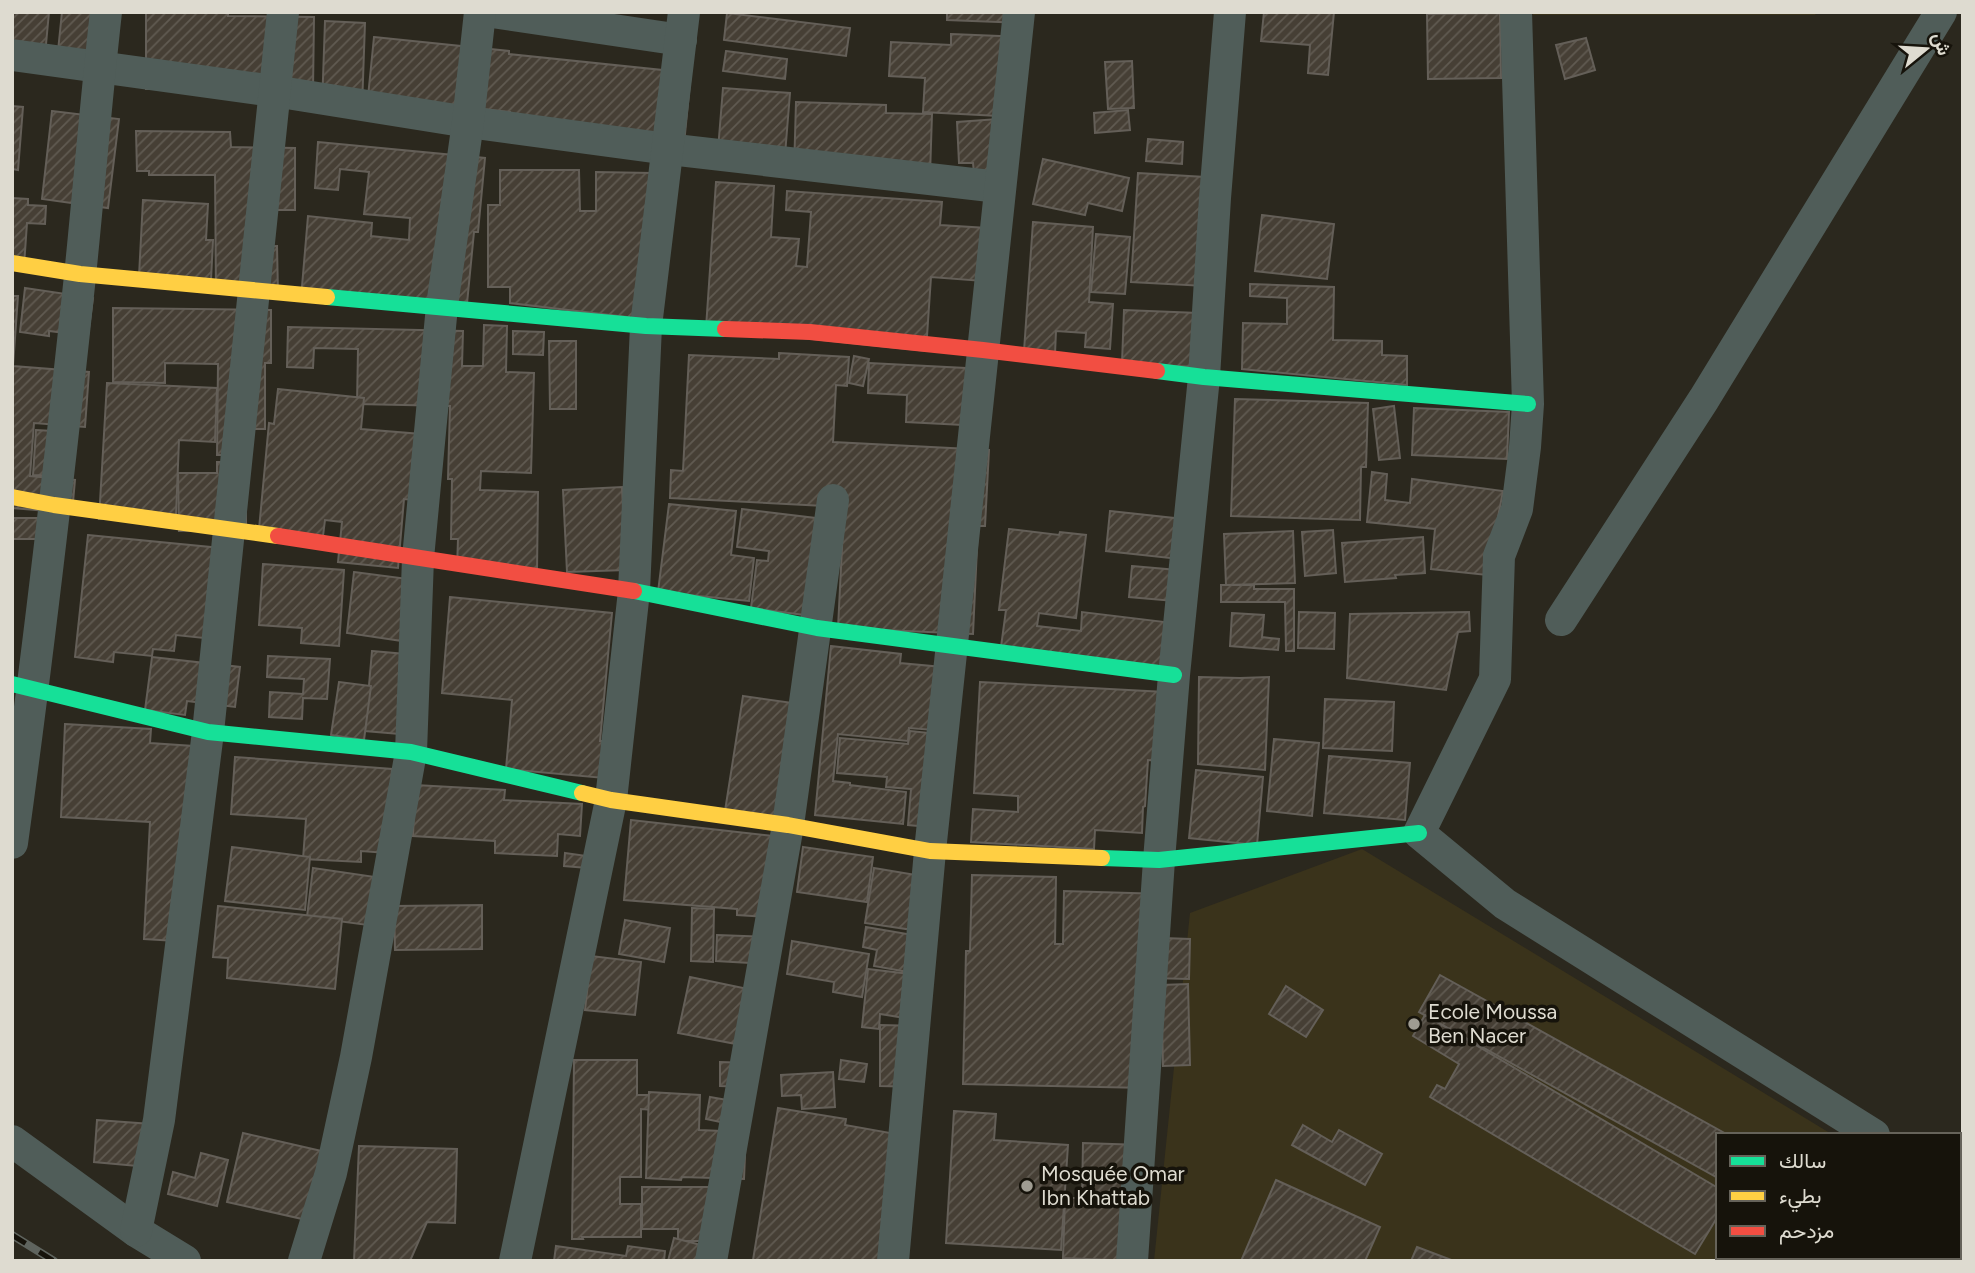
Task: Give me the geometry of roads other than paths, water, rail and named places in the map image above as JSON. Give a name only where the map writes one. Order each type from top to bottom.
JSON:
[{"type":"street","points":[[12,843],[23,686],[54,505],[106,12]]},
{"type":"street","points":[[136,1231],[159,1120],[208,732],[283,12]]},
{"type":"street","points":[[304,1261],[331,1173],[356,1057],[411,752],[418,558],[442,306],[468,122],[480,12]]},
{"type":"street","points":[[492,12],[683,26],[646,326],[634,592],[611,800],[515,1261]]},
{"type":"street","points":[[893,1261],[930,852],[1019,12]]},
{"type":"street","points":[[1132,1261],[1159,860],[1174,675],[1204,377],[1230,12]]},
{"type":"street","points":[[1419,834],[1495,679],[1499,556],[1517,509],[1525,447],[1528,404],[1516,12]]},
{"type":"street","points":[[1561,620],[1704,399],[1941,12]]},
{"type":"street","points":[[12,55],[668,149],[999,187]]},
{"type":"street","points":[[12,263],[80,274],[646,326],[810,332],[1204,377],[1528,404]]},
{"type":"street","points":[[12,497],[230,528],[634,592],[817,628],[1174,675]]},
{"type":"street","points":[[711,1261],[788,825],[833,500]]},
{"type":"street","points":[[23,686],[208,732],[411,752],[611,800],[788,825],[930,852],[1159,860],[1419,834],[1504,904],[1871,1133]]},
{"type":"street","points":[[12,1141],[136,1231],[185,1261]]},
{"type":"railway","points":[[12,1235],[54,1261]]},
{"type":"place","name":"Ecole Moussa Ben Nacer","points":[[1414,1024]]},
{"type":"place","name":"Mosquée Omar Ibn Khattab","points":[[1027,1186]]}]
